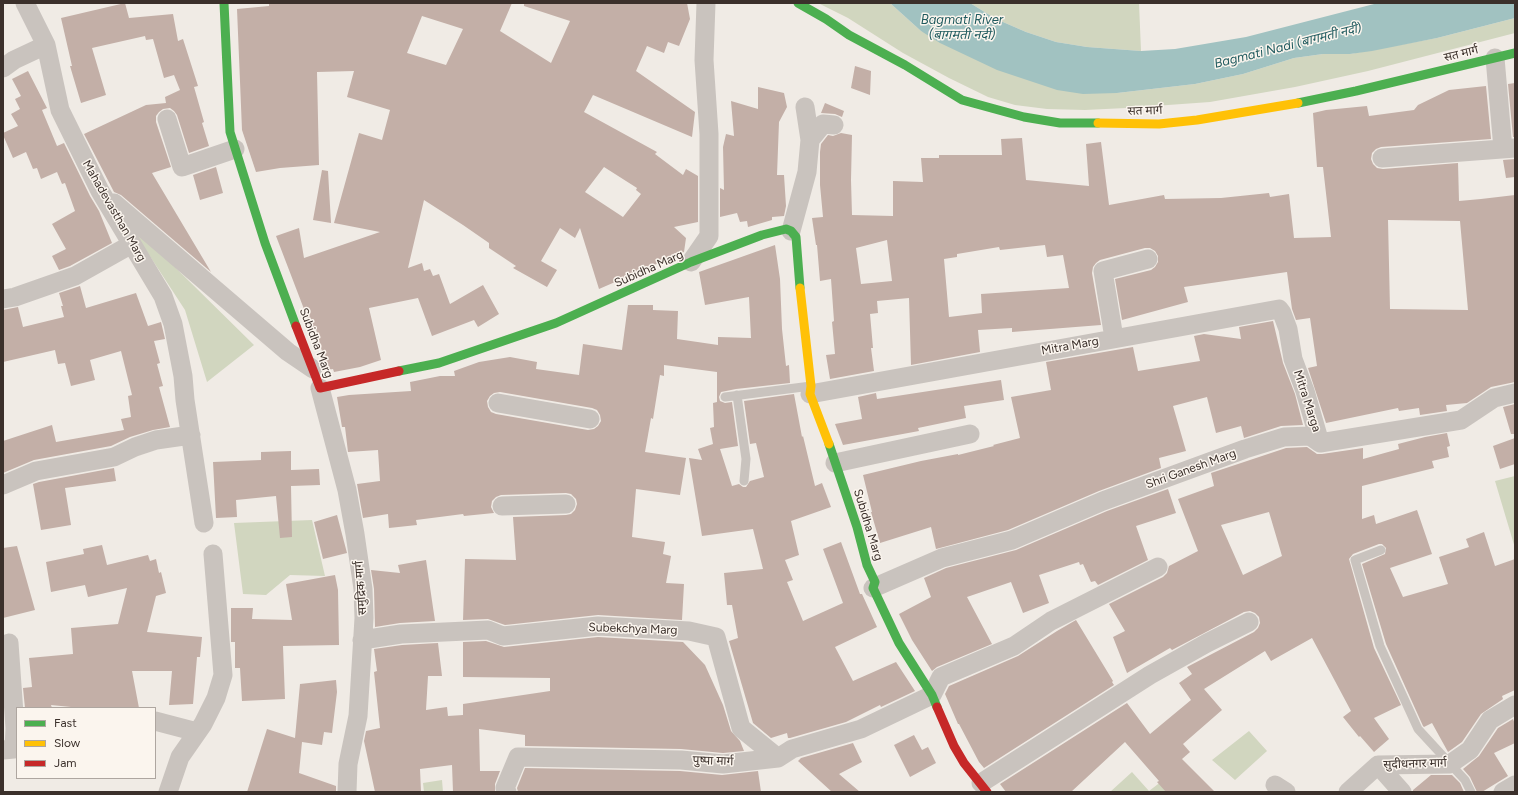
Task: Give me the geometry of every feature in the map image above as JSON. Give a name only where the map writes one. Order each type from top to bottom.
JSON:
[{"type":"street","name":"Mahadevasthan Marg","points":[[25,3],[46,45],[60,110],[100,191],[163,296],[173,324],[183,376],[185,400],[204,523]]},
{"type":"street","name":"Subidha Marg","points":[[224,3],[230,132],[265,243],[320,388],[439,363],[556,323],[691,262],[762,235],[786,229],[791,231],[796,237],[810,390],[857,527],[867,565],[875,582],[873,588],[899,643],[932,694],[957,752],[984,788]]},
{"type":"street","points":[[691,262],[709,236],[709,134],[704,60],[706,3]]},
{"type":"street","name":"सत मार्ग","points":[[798,3],[826,19],[849,36],[905,65],[962,100],[1024,117],[1060,124],[1160,124],[1280,107],[1348,93],[1515,53]]},
{"type":"street","points":[[3,68],[14,60],[46,45]]},
{"type":"street","points":[[1382,158],[1509,148],[1495,58]]},
{"type":"street","points":[[791,231],[807,172],[810,140],[805,107]]},
{"type":"street","points":[[167,119],[182,167],[235,149]]},
{"type":"street","points":[[810,140],[823,124],[834,125]]},
{"type":"street","points":[[100,191],[288,352],[312,369]]},
{"type":"street","points":[[3,299],[16,297],[76,276],[132,244]]},
{"type":"street","points":[[1114,338],[1102,270],[1148,259]]},
{"type":"street","name":"Mitra Marg","points":[[810,390],[1279,309],[1288,329],[1293,359]]},
{"type":"street","name":"Mitra Marga","points":[[1293,359],[1305,391],[1320,443]]},
{"type":"street","name":"समुद्रिक मार्ग","points":[[320,388],[348,490],[363,589],[364,618],[358,716],[348,764],[347,792]]},
{"type":"street","name":"Shri Ganesh Marg","points":[[873,588],[942,558],[1012,540],[1103,502],[1245,449],[1284,437],[1310,436],[1320,443],[1461,420],[1494,398],[1515,393]]},
{"type":"street","points":[[498,403],[590,419]]},
{"type":"street","points":[[835,463],[970,434]]},
{"type":"street","points":[[3,485],[36,472],[114,458],[135,447],[156,440],[191,435]]},
{"type":"street","points":[[502,506],[566,504]]},
{"type":"street","points":[[168,792],[180,757],[203,724],[216,698],[223,675],[212,554]]},
{"type":"street","points":[[932,694],[941,677],[1014,646],[1051,621],[1158,567]]},
{"type":"street","points":[[984,788],[1062,733],[1150,675],[1207,643],[1249,622]]},
{"type":"street","name":"Subekchya Marg","points":[[362,640],[401,634],[488,630],[503,636],[598,626],[689,631],[716,637],[741,728],[778,758]]},
{"type":"street","points":[[3,750],[14,749],[16,728],[9,643]]},
{"type":"street","name":"पुष्पा मार्ग","points":[[507,792],[505,788],[518,757],[681,760],[722,764],[778,758],[792,749],[861,729],[932,694]]},
{"type":"street","name":"सुदीधनगर मार्ग","points":[[1348,792],[1378,765],[1450,764],[1470,750],[1490,720],[1515,705]]},
{"type":"street","points":[[156,721],[197,732]]},
{"type":"street","points":[[1378,765],[1402,792]]},
{"type":"street","points":[[1504,792],[1515,785]]},
{"type":"lane","points":[[725,397],[810,390]]},
{"type":"lane","points":[[737,395],[746,459],[744,481]]},
{"type":"lane","points":[[1381,550],[1355,560],[1380,646],[1418,729],[1465,780],[1470,792]]},
{"type":"green space","points":[[818,3],[890,3],[921,31],[1117,93],[1195,84],[1243,74],[1294,58],[1323,54],[1350,54],[1437,38],[1515,18],[1515,33],[1368,71],[1295,87],[1210,102],[1085,110],[1047,109],[1015,105],[988,97],[903,53],[848,18]]},
{"type":"green space","points":[[970,3],[1139,3],[1141,51],[1087,47],[1056,42],[1026,32],[996,19]]},
{"type":"green space","points":[[125,218],[254,345],[207,382],[185,310]]},
{"type":"green space","points":[[1515,476],[1515,548],[1495,481]]},
{"type":"green space","points":[[312,520],[325,576],[290,575],[266,595],[243,594],[234,523]]},
{"type":"green space","points":[[1249,731],[1267,751],[1235,780],[1212,760]]},
{"type":"green space","points":[[1132,772],[1149,791],[1162,781],[1167,792],[1110,792]]},
{"type":"green space","points":[[442,780],[443,792],[424,792],[423,783]]},
{"type":"water","name":"Bagmati River (बागमती नदी)","points":[[890,3],[970,3],[996,19],[1026,32],[1056,42],[1087,47],[1141,51],[1175,49],[1246,37],[1378,3],[1515,3],[1515,18],[1437,38],[1372,51],[1350,54],[1323,54],[1294,58],[1243,74],[1195,84],[1117,93],[1083,94],[1057,90],[997,70],[940,43],[921,31]]},
{"type":"building","points":[[125,3],[129,18],[173,14],[178,41],[183,39],[198,86],[194,87],[209,146],[189,153],[177,115],[170,108],[163,109],[156,116],[156,122],[171,167],[152,173],[211,272],[121,195],[114,192],[84,134],[146,105],[166,103],[165,97],[180,90],[174,75],[164,78],[153,39],[146,40],[145,36],[92,48],[106,95],[81,103],[70,66],[72,66],[61,18]]},
{"type":"building","points":[[269,3],[512,3],[500,31],[551,63],[570,21],[524,6],[524,3],[687,3],[690,19],[679,46],[668,42],[664,53],[647,46],[636,71],[695,112],[692,137],[593,95],[584,112],[657,152],[655,154],[683,175],[686,169],[698,176],[698,222],[674,227],[686,238],[684,252],[599,289],[580,228],[575,238],[560,228],[541,261],[557,270],[547,287],[513,268],[516,266],[489,248],[489,243],[424,200],[408,268],[422,263],[424,271],[430,269],[433,276],[439,274],[450,304],[483,285],[499,314],[478,327],[474,320],[432,336],[418,298],[369,308],[381,360],[360,367],[334,372],[333,369],[327,370],[316,329],[312,330],[276,236],[299,228],[304,258],[380,232],[334,223],[359,133],[382,140],[390,110],[347,97],[354,71],[317,72],[319,165],[280,168],[256,172],[242,130],[237,9],[269,6]],"holes":[[[422,16],[463,29],[446,65],[407,53]],[[604,167],[637,188],[636,190],[641,194],[623,217],[585,192]]]},
{"type":"building","points":[[855,66],[871,71],[870,95],[851,88]]},
{"type":"building","points":[[28,71],[47,108],[42,110],[57,146],[64,143],[99,211],[112,243],[70,266],[59,270],[52,256],[66,249],[52,224],[75,211],[65,183],[62,184],[57,172],[41,179],[37,168],[33,169],[26,152],[13,158],[3,135],[3,133],[18,126],[11,114],[20,109],[15,99],[21,96],[12,79]]},
{"type":"building","points":[[1515,83],[1515,137],[1513,137],[1508,84]]},
{"type":"building","points":[[1486,86],[1491,139],[1381,147],[1372,153],[1371,159],[1377,168],[1383,169],[1458,163],[1459,201],[1515,195],[1515,382],[1491,387],[1467,403],[1446,405],[1447,411],[1420,415],[1419,408],[1399,411],[1398,408],[1326,423],[1308,368],[1317,366],[1310,318],[1296,320],[1292,309],[1287,272],[1184,287],[1188,302],[1122,320],[1115,279],[1151,270],[1155,267],[1158,262],[1158,256],[1155,251],[1150,248],[1100,260],[1093,267],[1092,273],[1101,325],[1012,332],[1012,328],[978,330],[980,352],[911,365],[909,298],[877,301],[878,313],[870,314],[873,348],[871,348],[874,371],[830,379],[826,355],[835,354],[832,322],[834,321],[831,279],[820,281],[817,245],[812,218],[823,217],[820,185],[820,152],[821,144],[828,135],[833,136],[841,133],[852,135],[852,215],[893,216],[893,181],[923,182],[921,158],[939,158],[939,155],[1002,155],[1001,139],[1022,138],[1026,180],[1089,186],[1086,144],[1101,142],[1109,205],[1164,195],[1165,199],[1221,198],[1269,193],[1270,197],[1289,194],[1294,238],[1331,237],[1323,167],[1317,167],[1313,113],[1326,110],[1367,106],[1369,116],[1414,110],[1418,105],[1449,90]],"holes":[[[1388,220],[1460,221],[1468,310],[1390,309]],[[887,240],[892,281],[861,284],[856,248]],[[1045,245],[1047,257],[1063,255],[1069,288],[981,294],[982,313],[949,317],[944,259],[957,257],[957,254],[999,247],[1000,250]]]},
{"type":"building","points":[[758,87],[784,93],[787,107],[779,122],[777,175],[784,175],[786,206],[784,216],[772,217],[772,220],[748,227],[747,221],[740,222],[737,213],[720,217],[720,188],[724,190],[723,147],[726,134],[734,136],[731,101],[758,109]]},
{"type":"building","points":[[825,103],[844,111],[842,117],[835,114],[821,113]]},
{"type":"building","points":[[1515,159],[1515,177],[1506,178],[1503,160]]},
{"type":"building","points":[[216,167],[223,193],[200,200],[193,175]]},
{"type":"building","points":[[322,170],[328,171],[331,223],[313,220]]},
{"type":"building","points":[[775,245],[780,279],[782,329],[786,366],[789,365],[790,383],[721,392],[719,397],[720,401],[725,403],[732,402],[738,446],[720,449],[732,486],[739,484],[746,487],[750,481],[764,477],[756,443],[750,444],[744,401],[794,394],[802,437],[803,436],[815,486],[822,483],[831,507],[791,521],[799,555],[785,560],[793,580],[787,582],[803,621],[843,603],[823,549],[841,542],[860,594],[862,594],[877,627],[835,647],[853,681],[896,662],[915,691],[881,707],[880,705],[846,722],[790,738],[788,738],[787,733],[771,738],[753,723],[729,641],[738,638],[732,605],[727,605],[724,573],[763,569],[753,529],[702,536],[689,458],[702,460],[698,449],[713,444],[710,428],[714,427],[713,403],[717,402],[717,372],[664,365],[664,376],[660,375],[653,419],[651,418],[645,452],[686,458],[680,495],[636,489],[632,537],[665,542],[663,554],[671,556],[666,583],[684,584],[682,620],[598,615],[505,625],[488,619],[463,620],[465,559],[516,560],[513,517],[571,514],[575,510],[577,504],[576,499],[571,494],[566,493],[501,495],[492,501],[491,507],[494,513],[464,516],[463,514],[416,520],[417,525],[389,528],[388,514],[363,518],[357,484],[380,481],[378,450],[348,452],[345,427],[342,427],[337,397],[411,391],[410,382],[440,376],[455,376],[454,371],[479,362],[510,357],[537,362],[536,369],[579,375],[583,344],[622,350],[628,305],[653,305],[653,310],[678,311],[677,339],[718,345],[718,337],[751,338],[749,297],[705,305],[699,272]],"holes":[[[500,392],[597,410],[601,421],[594,429],[588,430],[496,414],[491,412],[487,401],[494,393]]]},
{"type":"building","points":[[80,286],[86,308],[136,293],[148,326],[161,322],[165,339],[154,341],[160,363],[157,364],[163,386],[159,387],[170,427],[153,430],[130,437],[111,446],[34,460],[3,473],[3,441],[52,425],[56,442],[124,430],[121,419],[131,417],[128,396],[132,395],[121,351],[90,360],[95,380],[71,386],[65,363],[58,364],[55,350],[3,362],[3,310],[18,307],[23,327],[64,317],[61,306],[63,306],[59,293]]},
{"type":"building","points":[[1273,321],[1283,363],[1295,394],[1303,425],[1281,426],[1244,438],[1241,426],[1216,433],[1207,397],[1173,406],[1186,451],[1159,458],[1161,468],[1099,491],[1008,530],[936,549],[931,527],[880,543],[871,512],[863,475],[921,461],[958,455],[1020,438],[1011,397],[1051,390],[1046,362],[1133,347],[1138,371],[1200,361],[1194,336],[1204,334],[1241,339],[1239,327]]},
{"type":"building","points":[[1001,380],[1004,400],[964,406],[966,418],[918,428],[919,431],[843,445],[835,424],[862,419],[858,397],[876,393],[877,399]]},
{"type":"building","points":[[1515,404],[1515,434],[1511,434],[1503,407]]},
{"type":"building","points":[[1447,433],[1450,446],[1447,447],[1449,457],[1432,461],[1434,468],[1362,486],[1362,519],[1374,515],[1376,524],[1417,510],[1432,554],[1390,568],[1403,597],[1448,584],[1439,557],[1469,547],[1466,539],[1484,532],[1495,566],[1515,559],[1515,690],[1502,696],[1503,699],[1481,714],[1462,742],[1448,752],[1432,723],[1424,727],[1423,726],[1386,644],[1362,564],[1385,554],[1386,548],[1382,544],[1379,544],[1353,554],[1349,559],[1374,648],[1401,705],[1374,718],[1389,739],[1374,752],[1360,736],[1359,737],[1343,717],[1351,711],[1312,638],[1271,661],[1265,651],[1204,689],[1222,710],[1183,744],[1190,752],[1182,759],[1215,792],[1166,792],[1157,782],[1159,781],[1125,742],[1071,792],[1006,792],[1000,784],[1127,703],[1150,734],[1191,700],[1179,683],[1192,674],[1187,667],[1254,632],[1258,628],[1260,623],[1259,617],[1250,611],[1244,612],[1172,650],[1170,648],[1127,673],[1113,637],[1125,631],[1109,604],[1163,577],[1167,573],[1169,566],[1198,551],[1178,499],[1214,486],[1211,473],[1286,448],[1307,447],[1317,454],[1322,454],[1363,448],[1363,459],[1399,449],[1398,444]],"holes":[[[1269,512],[1282,556],[1243,575],[1221,525]]]},
{"type":"building","points":[[1515,438],[1515,464],[1500,469],[1493,446]]},
{"type":"building","points":[[291,451],[291,470],[319,469],[320,485],[291,486],[292,537],[280,538],[276,496],[236,500],[237,517],[216,518],[213,462],[261,460],[261,452]]},
{"type":"building","points":[[114,468],[116,481],[65,488],[71,525],[41,530],[33,484]]},
{"type":"building","points":[[1168,489],[1176,513],[1136,526],[1148,560],[1098,585],[1095,581],[1091,582],[1083,564],[1080,565],[1079,562],[1039,575],[1049,603],[1023,613],[1011,582],[967,597],[992,644],[937,667],[932,671],[912,640],[899,614],[931,597],[924,578],[946,568],[1016,550],[1107,511]]},
{"type":"building","points":[[337,515],[347,553],[323,559],[314,522]]},
{"type":"building","points":[[102,545],[107,565],[148,555],[150,561],[156,559],[166,593],[156,596],[147,632],[202,637],[200,657],[197,657],[193,704],[169,705],[172,671],[132,671],[139,707],[71,707],[51,705],[52,707],[25,707],[23,688],[32,687],[29,658],[73,654],[71,628],[118,624],[127,588],[88,597],[85,585],[51,592],[46,562],[84,554],[83,549]]},
{"type":"building","points":[[17,546],[35,610],[3,618],[3,548]]},
{"type":"building","points":[[426,560],[435,621],[400,623],[375,627],[374,589],[371,570],[400,573],[398,565]]},
{"type":"building","points":[[335,575],[338,590],[339,645],[283,646],[285,699],[242,701],[240,668],[235,668],[235,642],[231,642],[231,608],[253,608],[252,619],[292,620],[286,584]]},
{"type":"building","points":[[1076,620],[1114,685],[984,768],[979,762],[958,724],[945,694],[949,686],[1018,656]]},
{"type":"building","points":[[598,637],[683,642],[705,665],[723,705],[731,731],[740,741],[744,751],[723,753],[681,749],[525,746],[525,735],[479,729],[480,771],[500,771],[495,784],[495,792],[453,792],[452,765],[420,769],[421,792],[375,792],[364,741],[366,731],[380,728],[374,672],[377,671],[374,649],[402,645],[438,643],[442,676],[428,676],[426,710],[447,707],[448,716],[463,715],[463,704],[550,691],[550,678],[463,677],[463,642],[486,641],[504,647]]},
{"type":"building","points":[[336,680],[337,692],[332,733],[324,732],[322,745],[302,742],[299,773],[336,786],[336,792],[247,792],[267,729],[295,738],[300,684]]},
{"type":"building","points":[[1513,719],[1515,724],[1515,743],[1494,753],[1508,776],[1482,792],[1477,792],[1470,777],[1463,769],[1479,756],[1498,728]]},
{"type":"building","points":[[914,735],[922,750],[928,747],[936,763],[910,777],[894,745]]},
{"type":"building","points":[[853,743],[862,762],[839,774],[860,792],[832,792],[798,761],[801,758]]},
{"type":"building","points":[[525,768],[680,771],[722,775],[758,771],[761,792],[518,792],[517,788]]},
{"type":"building","points":[[1431,775],[1452,775],[1460,783],[1464,792],[1413,792],[1413,790]]},
{"type":"traffic: fast","points":[[224,3],[230,132],[265,243],[296,326]]},
{"type":"traffic: fast","points":[[798,3],[826,19],[849,35],[905,65],[962,100],[1024,117],[1060,123],[1098,123]]},
{"type":"traffic: fast","points":[[1298,103],[1356,91],[1515,53]]},
{"type":"traffic: fast","points":[[399,371],[439,363],[556,323],[691,262],[762,235],[786,229],[791,231],[796,237],[800,288]]},
{"type":"traffic: fast","points":[[829,444],[857,527],[867,565],[875,582],[873,588],[899,643],[932,695],[937,707]]},
{"type":"traffic: slow","points":[[1098,123],[1159,124],[1197,120],[1298,103]]},
{"type":"traffic: slow","points":[[800,288],[811,386],[810,394],[829,444]]},
{"type":"traffic: jam","points":[[296,326],[320,388],[399,371]]},
{"type":"traffic: jam","points":[[937,707],[954,746],[964,763],[987,792]]},
{"type":"water label","name":"Bagmati Nadi (बागमती नदी)","points":[[1288,46]]}]
